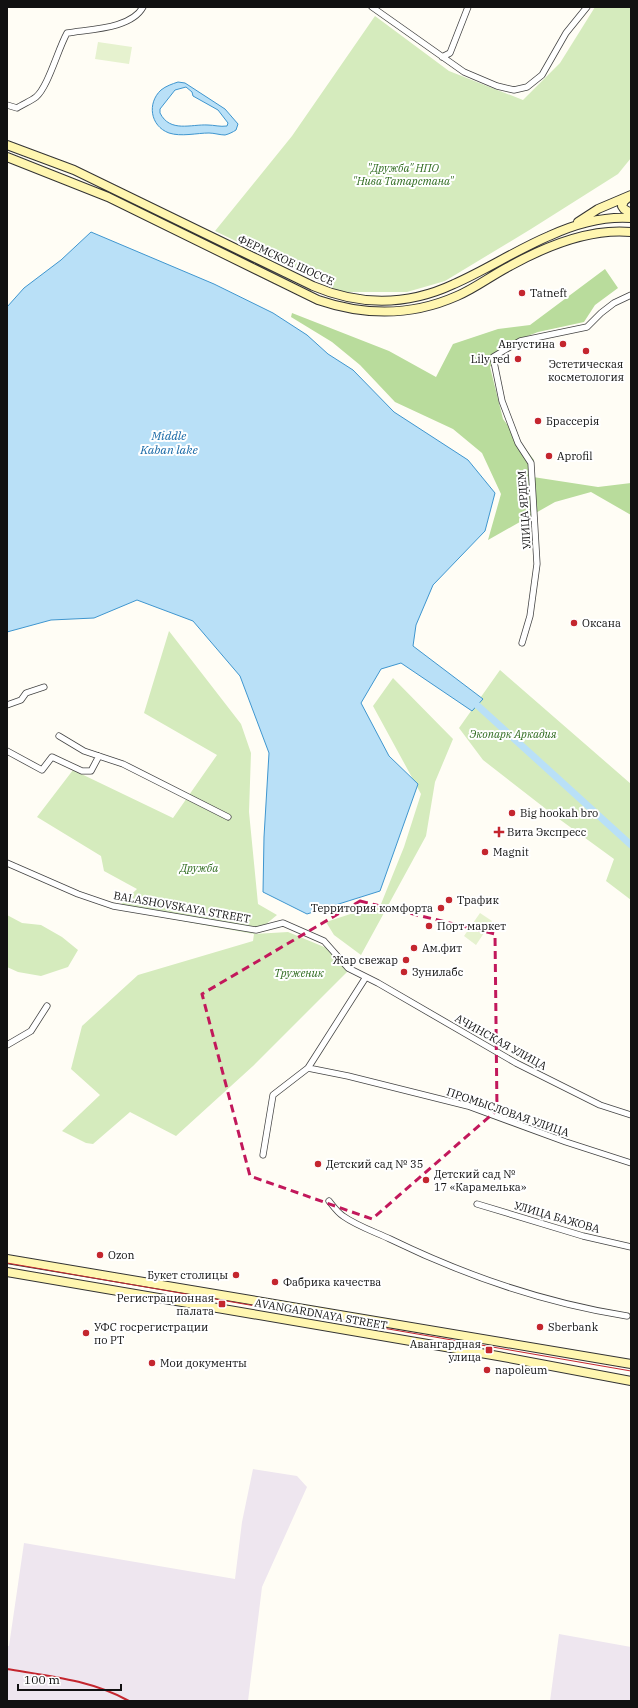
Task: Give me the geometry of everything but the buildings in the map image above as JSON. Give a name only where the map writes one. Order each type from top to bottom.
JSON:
[{"type":"main road","name":"ФЕРМСКОЕ ШОССЕ","points":[[7,145],[74,170],[313,286],[332,294],[362,300],[402,300],[420,296],[454,285],[524,246],[572,225],[610,218],[631,218]]},
{"type":"main road","name":"ФЕРМСКОЕ ШОССЕ","points":[[7,157],[108,196],[318,300],[358,311],[400,311],[441,302],[459,295],[530,256],[571,239],[606,231],[631,232]]},
{"type":"main road","points":[[572,225],[598,209],[631,196]]},
{"type":"main road","points":[[631,196],[624,201],[622,206],[631,213]]},
{"type":"main road","name":"AVANGARDNAYA STREET","points":[[7,1259],[631,1364]]},
{"type":"main road","name":"AVANGARDNAYA STREET","points":[[7,1272],[484,1354],[631,1381]]},
{"type":"street","points":[[7,105],[17,108],[37,96],[49,77],[61,43],[67,33],[126,23],[140,13],[143,7]]},
{"type":"street","points":[[372,7],[464,72],[497,86],[514,90],[527,87],[542,75],[566,33],[587,7]]},
{"type":"street","points":[[442,57],[450,53],[468,7]]},
{"type":"street","name":"УЛИЦА ЯРДЕМ","points":[[522,643],[530,616],[537,564],[531,463],[518,443],[502,401],[493,357],[520,341],[587,327],[614,303],[631,296]]},
{"type":"street","points":[[7,704],[21,700],[26,693],[44,687]]},
{"type":"street","points":[[59,736],[84,751],[123,764],[228,817]]},
{"type":"street","points":[[7,751],[42,770],[52,757],[82,771],[91,772],[99,756]]},
{"type":"street","name":"BALASHOVSKAYA STREET","points":[[7,863],[78,894],[113,906],[256,930],[283,923],[324,941],[348,968],[366,977]]},
{"type":"street","points":[[263,1155],[273,1095],[308,1068],[366,977]]},
{"type":"street","name":"АЧИНСКАЯ УЛИЦА","points":[[366,977],[516,1063],[600,1105],[631,1115]]},
{"type":"street","points":[[7,1046],[31,1031],[47,1006]]},
{"type":"street","name":"ПРОМЫСЛОВАЯ УЛИЦА","points":[[308,1068],[348,1076],[468,1106],[566,1142],[631,1163]]},
{"type":"street","points":[[329,1201],[343,1216],[411,1250],[478,1277],[552,1300],[627,1316]]},
{"type":"street","name":"УЛИЦА БАЖОВА","points":[[478,1204],[583,1236],[631,1247]]},
{"type":"highlighted area","points":[[360,901],[495,934],[497,1110],[372,1219],[250,1176],[202,994]]},
{"type":"shaded area","points":[[253,1469],[297,1476],[307,1487],[262,1587],[248,1701],[7,1701],[7,1646],[9,1646],[24,1543],[235,1579],[242,1522]]},
{"type":"shaded area","points":[[559,1634],[631,1647],[631,1701],[550,1701]]},
{"type":"green space","name":"\"Дружба\" НПО \"Нива Татарстана\"","points":[[595,7],[631,7],[631,158],[618,174],[445,281],[407,292],[341,292],[215,231],[292,136],[375,16],[449,71],[523,100],[560,63]]},
{"type":"green space","points":[[98,42],[132,47],[129,64],[95,59]]},
{"type":"green space","points":[[605,269],[618,288],[595,305],[584,322],[538,332],[504,345],[490,367],[503,419],[534,460],[533,477],[598,487],[631,483],[631,515],[591,492],[555,502],[488,540],[501,494],[482,453],[453,429],[395,402],[360,365],[332,342],[291,317],[292,313],[389,351],[436,377],[453,344],[498,329],[530,325]]},
{"type":"green space","name":"Дружба","points":[[169,631],[241,724],[251,753],[249,812],[258,904],[277,915],[254,934],[116,909],[137,889],[104,871],[101,856],[37,817],[73,770],[173,818],[217,755],[144,713]]},
{"type":"green space","name":"Экопарк Аркадия","points":[[500,670],[631,784],[631,900],[606,881],[614,859],[555,816],[483,760],[459,728]]},
{"type":"green space","points":[[393,678],[453,739],[435,782],[426,836],[361,955],[334,935],[326,922],[381,904],[404,847],[421,794],[373,706]]},
{"type":"green space","points":[[480,913],[492,921],[476,945],[464,936]]},
{"type":"green space","points":[[7,915],[22,923],[41,925],[62,937],[78,950],[68,967],[41,976],[18,972],[7,967]]},
{"type":"green space","name":"Труженик","points":[[288,932],[329,949],[347,972],[253,1066],[176,1136],[130,1112],[93,1144],[86,1143],[62,1131],[100,1095],[71,1069],[82,1026],[138,975],[253,941],[254,934]]},
{"type":"water","points":[[178,82],[185,83],[225,109],[238,124],[236,130],[225,135],[209,133],[179,135],[163,130],[154,120],[152,107],[161,90]],"holes":[[[186,87],[192,92],[193,96],[218,110],[228,123],[227,126],[181,126],[169,123],[164,119],[160,113],[160,109],[175,90]]]},
{"type":"water","name":"Middle Kaban lake","points":[[91,232],[214,284],[273,313],[307,335],[328,354],[353,370],[394,412],[468,460],[495,493],[485,531],[433,585],[416,625],[413,646],[483,699],[472,711],[401,663],[381,669],[361,703],[389,756],[418,784],[380,891],[307,914],[263,892],[264,837],[269,753],[240,676],[193,621],[137,600],[94,618],[51,620],[7,632],[7,307],[24,288],[61,260]]},
{"type":"waterway","points":[[477,705],[631,845]]},
{"type":"tram line","points":[[7,1263],[631,1371]]},
{"type":"railway","points":[[7,1669],[85,1683],[129,1701]]},
{"type":"place","name":"Tatneft","points":[[522,293]]},
{"type":"place","name":"Августина","points":[[563,344]]},
{"type":"place","name":"Эстетическая косметология","points":[[586,351]]},
{"type":"place","name":"Lily red","points":[[518,359]]},
{"type":"place","name":"Брассерiя","points":[[538,421]]},
{"type":"place","name":"Aprofil","points":[[549,456]]},
{"type":"place","name":"Оксана","points":[[574,623]]},
{"type":"place","name":"Big hookah bro","points":[[512,813]]},
{"type":"place","name":"Вита Экспресс","points":[[499,832]]},
{"type":"place","name":"Magnit","points":[[485,852]]},
{"type":"place","name":"Трафик","points":[[449,900]]},
{"type":"place","name":"Территория комфорта","points":[[441,908]]},
{"type":"place","name":"Порт маркет","points":[[429,926]]},
{"type":"place","name":"Ам.фит","points":[[414,948]]},
{"type":"place","name":"Жар свежар","points":[[406,960]]},
{"type":"place","name":"Зунилабс","points":[[404,972]]},
{"type":"place","name":"Детский сад № 35","points":[[318,1164]]},
{"type":"place","name":"Детский сад № 17 «Карамелька»","points":[[426,1180]]},
{"type":"place","name":"Ozon","points":[[100,1255]]},
{"type":"place","name":"Букет столицы","points":[[236,1275]]},
{"type":"place","name":"Фабрика качества","points":[[275,1282]]},
{"type":"place","name":"Регистрационная палата","points":[[222,1304]]},
{"type":"place","name":"Sberbank","points":[[540,1327]]},
{"type":"place","name":"УФС госрегистрации по РТ","points":[[86,1333]]},
{"type":"place","name":"Авангардная улица","points":[[489,1350]]},
{"type":"place","name":"Мои документы","points":[[152,1363]]},
{"type":"place","name":"napoleum","points":[[487,1370]]}]
